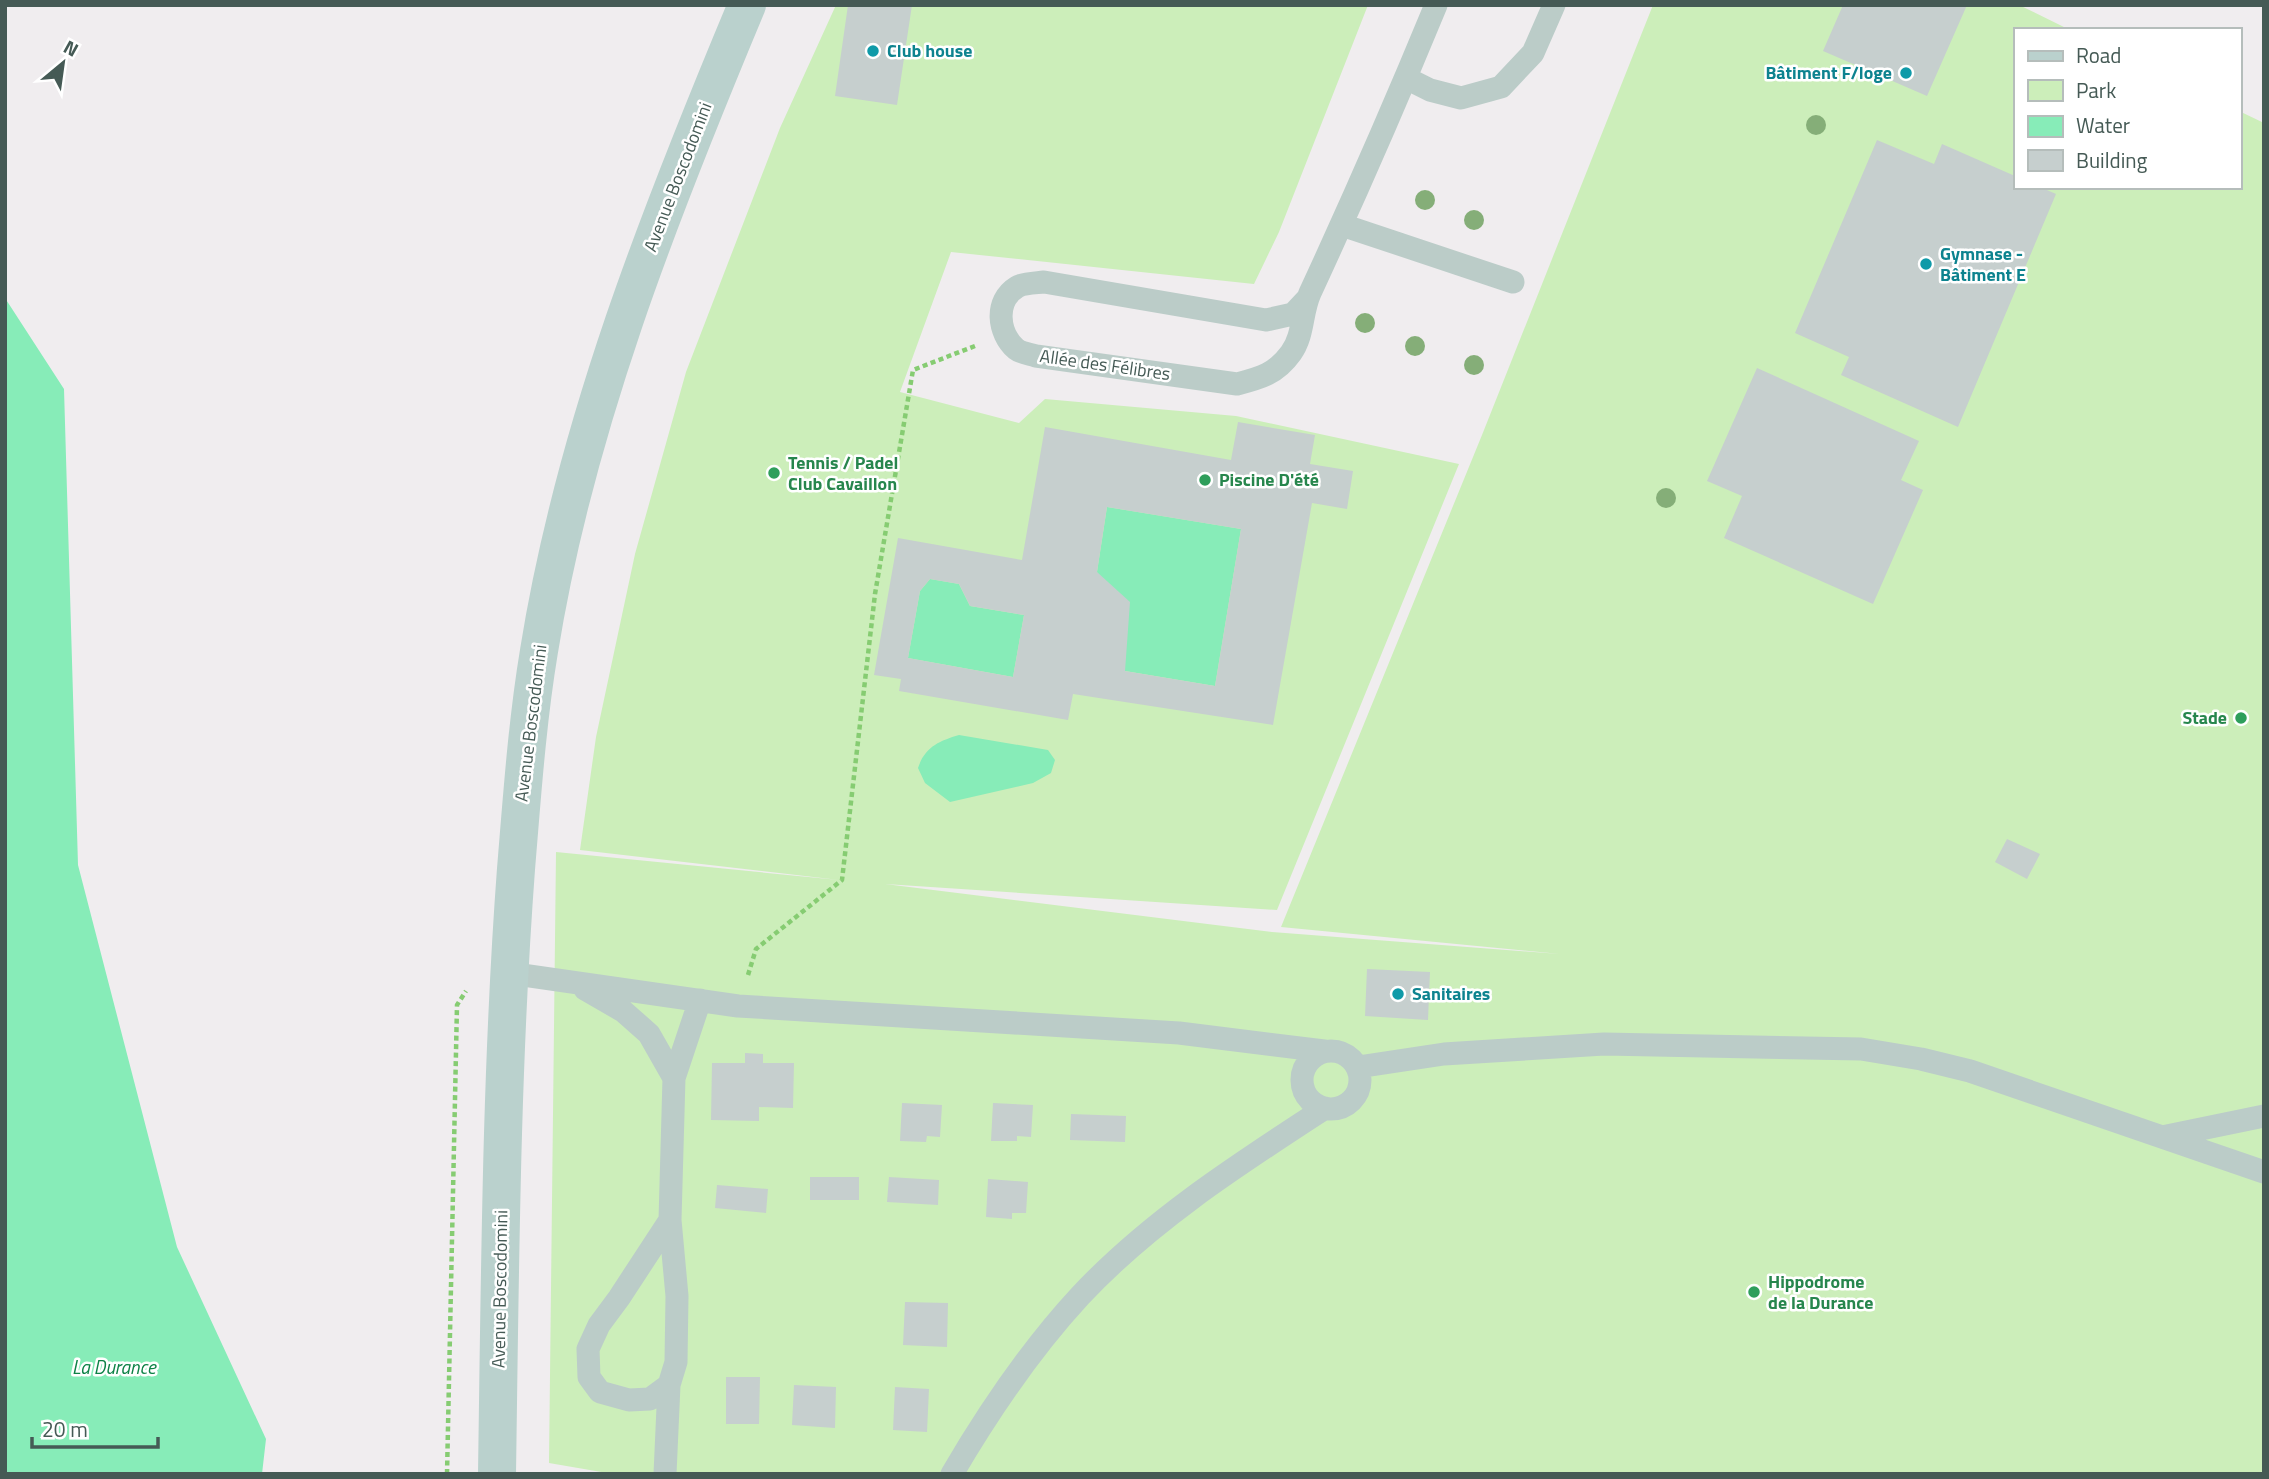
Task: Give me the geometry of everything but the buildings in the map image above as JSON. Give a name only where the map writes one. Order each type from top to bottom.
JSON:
[{"type":"main road","name":"Avenue Boscodomini","points":[[497,1474],[509,973],[523,779],[539,652],[561,540],[590,433],[633,297],[685,154],[747,5]]},
{"type":"lane","name":"Allée des Félibres","points":[[1005,338],[1018,351],[1036,356],[1237,384],[1267,377],[1290,354],[1302,331],[1308,298],[1436,5]]},
{"type":"lane","points":[[1406,78],[1430,90],[1461,98],[1501,87],[1534,53],[1554,5]]},
{"type":"lane","points":[[1342,225],[1513,282]]},
{"type":"lane","points":[[1005,338],[1000,316],[1004,300],[1017,287],[1044,282],[1266,320],[1293,313],[1308,298]]},
{"type":"lane","points":[[509,973],[738,1006],[1179,1033],[1343,1053],[1357,1067],[1359,1087],[1354,1097],[1339,1108],[1325,1108],[1312,1102],[1306,1095],[1302,1078],[1308,1061],[1324,1051]]},
{"type":"lane","points":[[573,983],[623,1011],[649,1034],[674,1078]]},
{"type":"lane","points":[[665,1474],[669,1385],[676,1362],[677,1296],[670,1220],[674,1078],[700,1000]]},
{"type":"lane","points":[[1357,1067],[1444,1054],[1604,1044],[1861,1049],[1970,1071],[2264,1172]]},
{"type":"lane","points":[[952,1474],[1027,1357],[1081,1295],[1135,1244],[1201,1192],[1325,1108]]},
{"type":"lane","points":[[2162,1137],[2264,1116]]},
{"type":"lane","points":[[669,1385],[650,1399],[629,1400],[600,1392],[589,1377],[588,1349],[599,1325],[670,1220]]},
{"type":"path","points":[[738,1006],[756,949],[842,880],[875,594],[913,370],[958,351],[1005,338]]},
{"type":"green space","points":[[836,5],[1368,5],[1279,232],[1254,284],[951,252],[900,392],[1019,423],[1045,399],[1236,416],[1459,464],[1277,910],[885,884],[1272,932],[1560,954],[1281,927],[1482,435],[1653,5],[2019,5],[2066,28],[2014,28],[2014,189],[2241,189],[2241,112],[2264,123],[2264,1474],[613,1474],[549,1463],[556,852],[839,880],[580,850],[596,737],[635,554],[686,372],[780,128]]},
{"type":"water","name":"La Durance","points":[[5,298],[64,389],[78,865],[177,1247],[266,1439],[262,1474],[5,1474]]},
{"type":"water","points":[[1107,507],[1241,529],[1215,686],[1125,671],[1097,572]]},
{"type":"water","points":[[930,579],[959,584],[970,606],[1024,615],[1013,677],[908,658],[920,591]]},
{"type":"water","points":[[959,735],[1048,750],[1055,760],[1051,773],[1033,783],[950,802],[925,783],[918,768],[929,750]]},
{"type":"place","name":"Club house","points":[[873,51]]},
{"type":"place","name":"Bâtiment F/loge","points":[[1906,73]]},
{"type":"place","name":"Gymnase - Bâtiment E","points":[[1926,264]]},
{"type":"place","name":"Tennis / Padel Club Cavaillon","points":[[774,473]]},
{"type":"place","name":"Piscine D'été","points":[[1205,480]]},
{"type":"place","name":"Stade","points":[[2241,718]]},
{"type":"place","name":"Sanitaires","points":[[1398,994]]},
{"type":"place","name":"Hippodrome de la Durance","points":[[1754,1292]]}]
